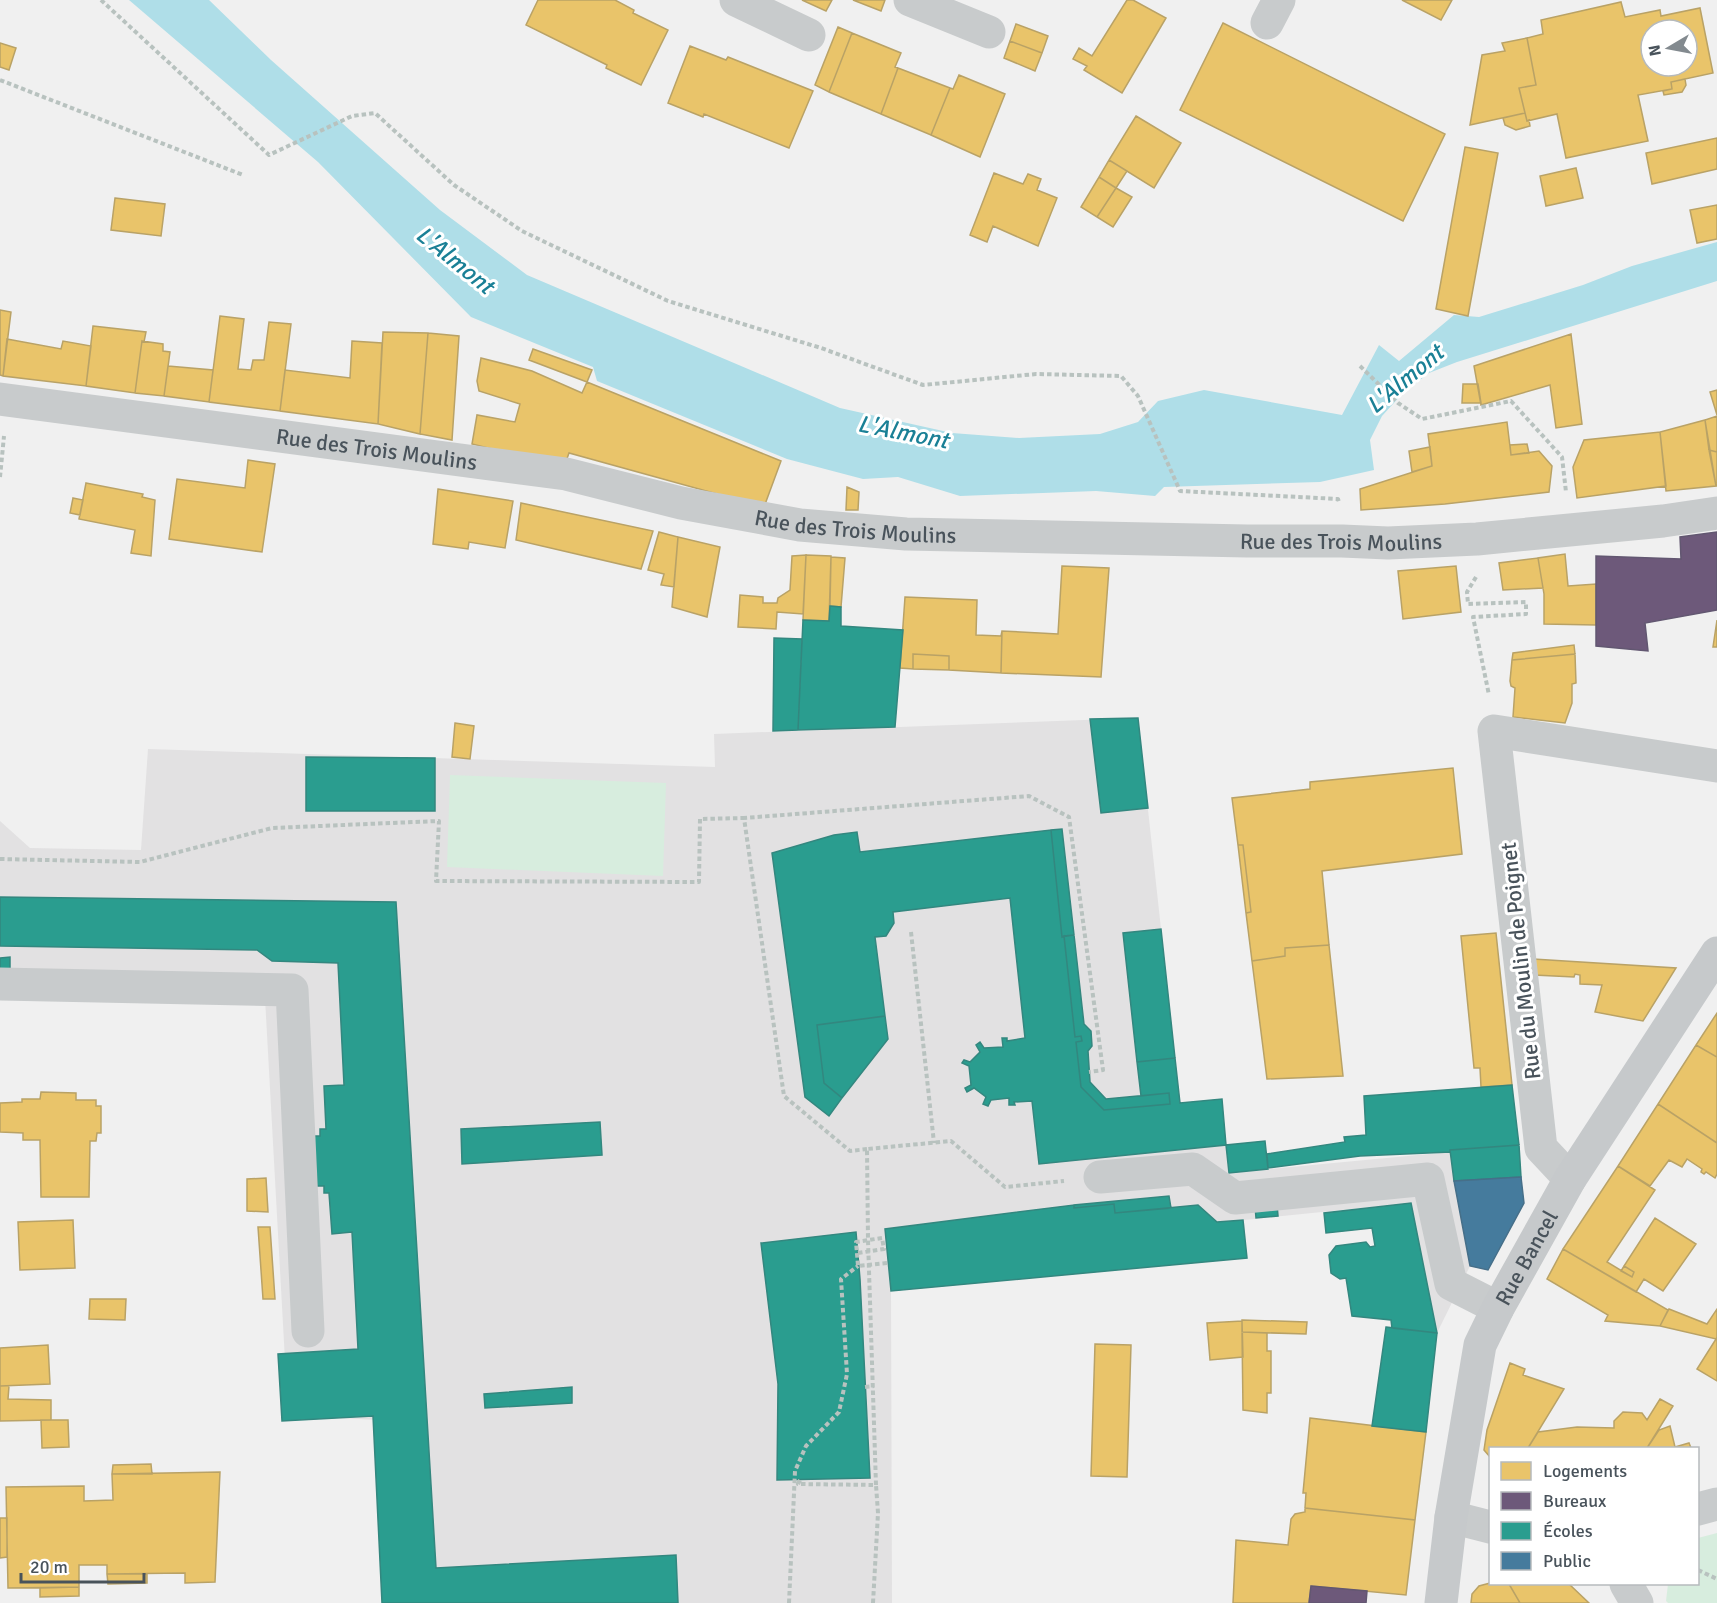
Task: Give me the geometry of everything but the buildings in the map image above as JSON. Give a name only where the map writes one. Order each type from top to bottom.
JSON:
[{"type":"main road","name":"Rue Bancel","points":[[1441,1603],[1451,1517],[1480,1345],[1498,1308],[1570,1179],[1717,953]]},
{"type":"street","points":[[736,0],[809,35]]},
{"type":"street","points":[[910,0],[946,7],[989,32]]},
{"type":"street","name":"Rue des Trois Moulins","points":[[0,399],[566,474],[681,503],[800,525],[906,534],[1388,543],[1477,539],[1717,513]]},
{"type":"street","points":[[1494,731],[1717,765]]},
{"type":"street","name":"Rue du Moulin de Poignet","points":[[1494,731],[1541,1148],[1570,1179]]},
{"type":"street","points":[[0,984],[292,990],[308,1331]]},
{"type":"street","points":[[1100,1177],[1193,1169],[1235,1198],[1428,1179],[1451,1284],[1498,1308]]},
{"type":"street","points":[[1699,1509],[1717,1504]]},
{"type":"street","points":[[1451,1517],[1489,1526]]},
{"type":"street","points":[[1627,1585],[1637,1603]]},
{"type":"path","points":[[101,0],[269,154],[352,116],[375,113],[454,185],[522,231],[668,301],[821,348],[923,385],[1036,374],[1121,376],[1138,396],[1180,491],[1328,498]]},
{"type":"path","points":[[0,80],[243,175]]},
{"type":"path","points":[[1360,366],[1398,403],[1422,419],[1511,401],[1562,457],[1567,499]]},
{"type":"path","points":[[0,477],[4,434]]},
{"type":"path","points":[[1467,592],[1468,604],[1526,602],[1527,614],[1473,617],[1494,731]]},
{"type":"path","points":[[0,859],[140,862],[272,828],[439,821],[436,881],[699,882],[700,819],[744,818],[1029,796],[1069,818],[1103,1070],[1089,1072]]},
{"type":"path","points":[[744,818],[784,1096],[850,1151],[951,1141],[1005,1187],[1100,1177]]},
{"type":"path","points":[[911,932],[934,1143]]},
{"type":"path","points":[[867,1149],[878,1513],[873,1603]]},
{"type":"path","points":[[858,1253],[884,1249],[882,1238],[856,1242],[858,1266]]},
{"type":"path","points":[[876,1485],[798,1484],[795,1471],[806,1446],[839,1412],[847,1374],[841,1279],[858,1266],[888,1263]]},
{"type":"path","points":[[865,1387],[874,1386]]},
{"type":"path","points":[[789,1603],[794,1488],[797,1480]]},
{"type":"path","points":[[1699,1570],[1717,1579]]},
{"type":"shaded area","points":[[1138,718],[1180,1103],[1222,1099],[1229,1173],[1450,1152],[1470,1266],[1437,1333],[1411,1203],[1244,1220],[1247,1258],[891,1291],[892,1603],[386,1603],[377,1420],[288,1415],[265,998],[0,995],[0,821],[30,848],[141,850],[148,749],[715,767],[714,734]]},
{"type":"green space","points":[[450,775],[666,783],[663,876],[447,867]]},
{"type":"green space","points":[[1717,1533],[1717,1603],[1668,1603],[1666,1601],[1668,1585],[1699,1585],[1699,1538]]},
{"type":"water","name":"L'Almont","points":[[129,0],[209,0],[271,60],[440,210],[527,275],[840,408],[952,433],[1019,438],[1100,434],[1138,422],[1158,401],[1204,390],[1342,415],[1379,345],[1399,361],[1454,315],[1479,317],[1583,285],[1632,266],[1717,242],[1717,281],[1457,362],[1429,373],[1403,393],[1382,416],[1370,440],[1374,470],[1320,482],[1164,487],[1155,496],[1096,491],[960,496],[898,477],[863,479],[787,459],[597,381],[593,367],[471,317],[318,162]]}]
